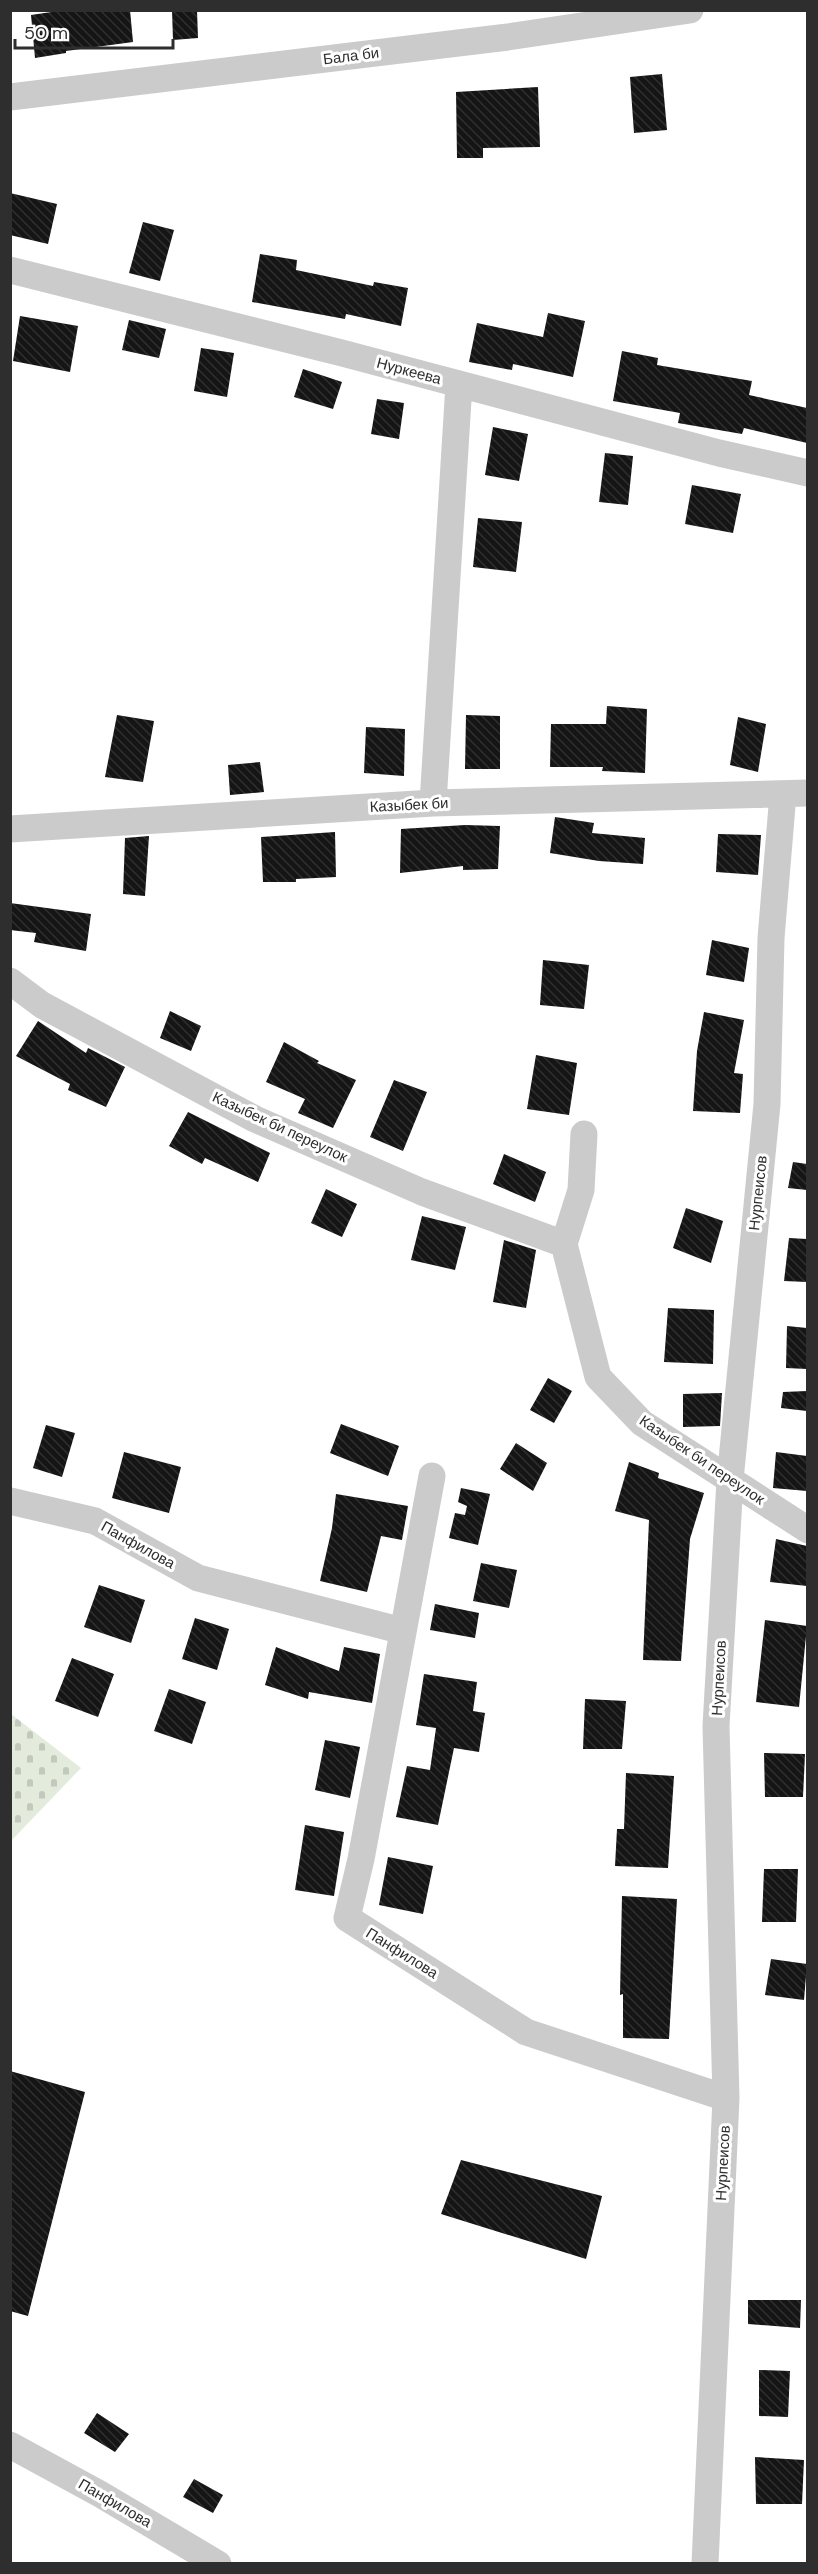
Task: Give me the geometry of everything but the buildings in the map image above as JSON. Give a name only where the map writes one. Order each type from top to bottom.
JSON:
[{"type":"street","name":"Бала би","points":[[10,96],[508,37],[690,10]]},
{"type":"street","name":"Нуркеева","points":[[10,270],[459,384],[719,453],[807,473]]},
{"type":"street","points":[[433,803],[459,384]]},
{"type":"street","name":"Казыбек би","points":[[10,829],[433,803],[795,793]]},
{"type":"street","name":"Нурпеисов","points":[[705,2564],[726,2098],[716,1726],[730,1480],[767,1104],[771,938],[795,793]]},
{"type":"street","name":"Казыбек би переулок","points":[[10,981],[42,1005],[255,1119],[422,1192],[564,1244],[598,1377],[642,1423],[807,1530]]},
{"type":"street","points":[[564,1244],[580,1190],[584,1134]]},
{"type":"street","name":"Панфилова","points":[[432,1476],[361,1859],[347,1918],[526,2032],[726,2098]]},
{"type":"street","name":"Панфилова","points":[[10,1501],[95,1521],[198,1578],[403,1631]]},
{"type":"street","name":"Панфилова","points":[[10,2445],[100,2494],[218,2564]]},
{"type":"green space","points":[[11,1714],[81,1768],[10,1841]]}]
